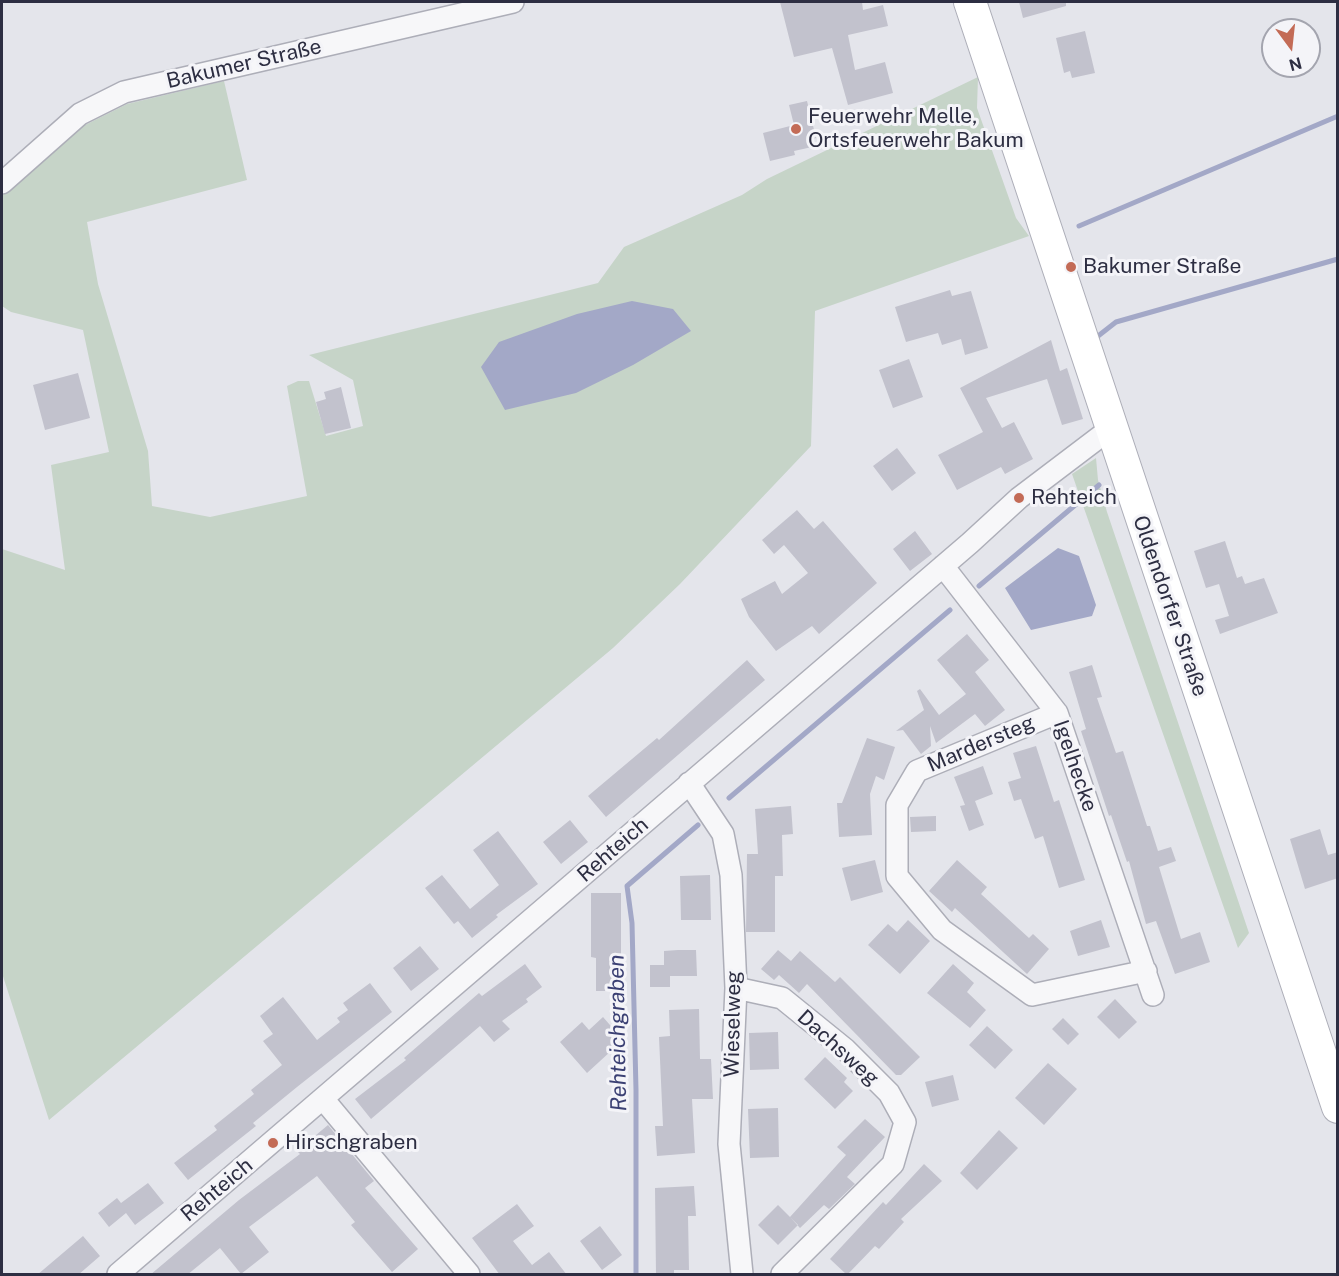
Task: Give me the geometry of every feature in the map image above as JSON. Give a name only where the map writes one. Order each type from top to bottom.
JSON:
[{"type":"main road","name":"Oldendorfer Straße","points":[[970,2],[1110,429],[1338,1107]]},
{"type":"street","name":"Bakumer Straße","points":[[2,183],[80,114],[124,92],[513,2]]},
{"type":"street","name":"Rehteich","points":[[118,1275],[324,1100],[1019,498],[1110,429]]},
{"type":"street","name":"Igelhecke","points":[[943,566],[1056,712],[1153,995]]},
{"type":"street","name":"Mardersteg","points":[[1056,712],[917,771],[897,805],[897,876],[942,930],[1032,995],[1146,971]]},
{"type":"street","name":"Wieselweg","points":[[689,783],[723,834],[732,875],[736,988],[729,1144],[742,1275]]},
{"type":"street","name":"Dachsweg","points":[[736,988],[782,999],[809,1020],[845,1049],[889,1093],[905,1122],[893,1164],[782,1275]]},
{"type":"street","points":[[324,1100],[469,1275]]},
{"type":"green space","points":[[978,77],[977,108],[1016,218],[1029,236],[815,311],[811,446],[680,584],[613,648],[49,1120],[2,973],[2,549],[65,570],[51,465],[109,452],[83,330],[11,312],[2,306],[2,196],[73,131],[127,104],[224,81],[247,180],[87,222],[98,284],[148,451],[152,506],[210,517],[307,496],[287,386],[298,381],[309,381],[326,436],[363,426],[353,380],[309,355],[598,283],[624,247],[742,195],[767,179]]},
{"type":"green space","points":[[1096,458],[1098,480],[1107,512],[1249,933],[1238,948],[1072,474]]},
{"type":"water","points":[[632,301],[673,309],[691,331],[633,365],[576,393],[505,410],[481,367],[499,342],[577,314]]},
{"type":"water","points":[[1058,548],[1079,556],[1096,605],[1092,616],[1031,630],[1005,588]]},
{"type":"building","points":[[780,2],[862,2],[863,10],[883,5],[888,26],[848,35],[855,70],[885,62],[893,93],[848,105],[832,48],[794,57]]},
{"type":"building","points":[[1019,2],[1066,2],[1066,6],[1023,18]]},
{"type":"building","points":[[1085,31],[1095,73],[1072,78],[1070,71],[1064,73],[1056,38]]},
{"type":"building","name":"Feuerwehr Melle, Ortsfeuerwehr Bakum","points":[[807,101],[816,138],[810,140],[812,147],[794,151],[795,155],[770,161],[763,133],[794,125],[789,105]]},
{"type":"building","points":[[950,290],[952,296],[971,291],[988,348],[965,355],[961,339],[942,345],[938,333],[906,342],[895,307]]},
{"type":"building","points":[[1051,340],[1060,371],[1067,368],[1083,419],[1062,425],[1047,379],[986,398],[1002,428],[1014,422],[1033,459],[1005,474],[1001,467],[957,490],[938,455],[983,432],[960,388]]},
{"type":"building","points":[[909,359],[923,397],[893,408],[879,370]]},
{"type":"building","points":[[78,373],[90,418],[45,430],[33,385]]},
{"type":"building","points":[[341,387],[351,428],[325,434],[316,402],[326,399],[324,392]]},
{"type":"building","points":[[897,448],[916,473],[892,491],[873,466]]},
{"type":"building","points":[[797,510],[814,529],[823,521],[877,583],[819,634],[812,626],[776,651],[749,617],[741,599],[775,581],[782,594],[808,573],[784,545],[774,554],[762,540]]},
{"type":"building","points":[[915,531],[932,554],[910,571],[893,549]]},
{"type":"building","points":[[1225,541],[1237,578],[1242,576],[1245,584],[1264,578],[1278,613],[1220,634],[1215,620],[1229,616],[1219,584],[1206,588],[1194,551]]},
{"type":"building","points":[[967,634],[989,660],[975,672],[1005,710],[985,726],[975,714],[936,743],[930,726],[931,746],[921,754],[903,730],[896,731],[924,710],[917,691],[920,689],[939,715],[966,694],[937,660]]},
{"type":"building","points":[[747,660],[765,680],[606,817],[588,796],[657,738],[659,740]]},
{"type":"building","points":[[1092,665],[1102,697],[1097,698],[1116,753],[1123,751],[1147,826],[1150,826],[1158,851],[1171,847],[1176,861],[1159,867],[1181,939],[1200,932],[1210,962],[1175,974],[1156,921],[1146,924],[1129,861],[1127,862],[1111,815],[1109,816],[1081,731],[1086,729],[1069,672]]},
{"type":"building","points":[[867,738],[895,747],[884,780],[876,776],[870,794],[872,835],[839,837],[837,803],[842,803]]},
{"type":"building","points":[[1036,746],[1054,802],[1059,800],[1085,880],[1059,888],[1043,836],[1035,839],[1021,799],[1014,801],[1008,782],[1021,778],[1013,753]]},
{"type":"building","points":[[983,766],[993,794],[975,801],[984,825],[969,831],[960,806],[965,805],[954,777]]},
{"type":"building","points":[[791,806],[793,834],[782,835],[783,876],[775,876],[775,932],[746,932],[747,854],[758,854],[755,809]]},
{"type":"building","points":[[936,816],[936,831],[911,832],[910,817]]},
{"type":"building","points":[[570,820],[588,842],[561,864],[543,842]]},
{"type":"building","points":[[1320,829],[1328,855],[1338,852],[1338,878],[1305,889],[1290,839]]},
{"type":"building","points":[[498,831],[538,884],[496,915],[498,917],[472,938],[458,921],[454,924],[425,888],[442,875],[470,909],[499,885],[473,850]]},
{"type":"building","points":[[875,860],[883,892],[851,901],[842,868]]},
{"type":"building","points":[[957,860],[987,887],[981,894],[1029,938],[1033,934],[1049,949],[1027,974],[955,908],[952,912],[929,891]]},
{"type":"building","points":[[710,875],[711,920],[681,920],[680,876]]},
{"type":"building","points":[[591,893],[621,893],[621,991],[596,991],[596,958],[591,957]]},
{"type":"building","points":[[908,920],[930,941],[900,974],[868,945],[888,924],[897,932]]},
{"type":"building","points":[[1101,920],[1110,947],[1078,956],[1070,931]]},
{"type":"building","points":[[420,946],[439,969],[411,991],[393,968]]},
{"type":"building","points":[[696,950],[697,976],[670,976],[670,987],[650,987],[650,965],[664,965],[664,951]]},
{"type":"building","points":[[778,950],[791,961],[800,951],[835,982],[840,977],[920,1057],[901,1075],[896,1075],[807,984],[799,993],[779,975],[774,980],[761,969]]},
{"type":"building","points":[[525,964],[542,987],[526,999],[528,1002],[502,1021],[510,1029],[494,1042],[480,1026],[371,1119],[355,1099],[406,1060],[404,1058],[479,993],[482,996]]},
{"type":"building","points":[[953,964],[974,983],[967,992],[986,1010],[970,1028],[927,993]]},
{"type":"building","points":[[370,983],[392,1012],[253,1123],[256,1126],[188,1180],[174,1163],[217,1130],[214,1126],[254,1094],[251,1090],[282,1065],[263,1041],[273,1034],[260,1016],[283,997],[317,1040],[340,1022],[337,1018],[348,1010],[343,1003]]},
{"type":"building","points":[[1115,999],[1137,1022],[1119,1039],[1097,1017]]},
{"type":"building","points":[[699,1009],[700,1059],[711,1059],[713,1099],[692,1099],[695,1153],[657,1156],[655,1126],[663,1126],[659,1037],[670,1036],[669,1010]]},
{"type":"building","points":[[603,1017],[623,1040],[587,1073],[560,1042],[582,1022],[589,1030]]},
{"type":"building","points":[[1063,1018],[1079,1034],[1068,1045],[1052,1029]]},
{"type":"building","points":[[987,1026],[1013,1050],[995,1069],[969,1045]]},
{"type":"building","points":[[778,1032],[779,1069],[750,1070],[749,1033]]},
{"type":"building","points":[[825,1057],[847,1078],[844,1082],[853,1091],[835,1109],[804,1079]]},
{"type":"building","points":[[1048,1063],[1077,1089],[1044,1125],[1015,1098]]},
{"type":"building","points":[[953,1075],[959,1100],[932,1107],[925,1082]]},
{"type":"building","points":[[778,1108],[779,1157],[750,1158],[748,1109]]},
{"type":"building","points":[[865,1119],[885,1137],[847,1177],[855,1184],[829,1209],[824,1205],[800,1228],[790,1217],[846,1155],[837,1147]]},
{"type":"building","points":[[328,1125],[374,1181],[365,1188],[418,1249],[392,1272],[351,1225],[355,1222],[317,1176],[249,1227],[269,1252],[241,1274],[220,1248],[187,1275],[150,1275],[239,1200],[300,1154],[297,1151]]},
{"type":"building","points":[[999,1130],[1018,1148],[977,1190],[960,1173]]},
{"type":"building","points":[[924,1164],[942,1181],[901,1219],[904,1222],[879,1249],[875,1246],[847,1275],[830,1259],[883,1202],[886,1205]]},
{"type":"building","points":[[148,1183],[164,1203],[135,1225],[126,1213],[109,1227],[98,1213],[117,1198],[121,1203]]},
{"type":"building","points":[[694,1186],[696,1216],[688,1216],[689,1270],[674,1270],[674,1275],[656,1275],[655,1188]]},
{"type":"building","points":[[517,1204],[534,1226],[513,1241],[532,1265],[549,1252],[567,1275],[500,1275],[472,1238]]},
{"type":"building","points":[[778,1205],[798,1225],[778,1245],[758,1225]]},
{"type":"building","points":[[600,1226],[622,1255],[602,1270],[580,1241]]},
{"type":"building","points":[[83,1236],[100,1256],[78,1275],[37,1275]]},
{"type":"waterway","points":[[1079,226],[1338,116]]},
{"type":"waterway","name":"Rehteichgraben","points":[[1093,340],[1116,322],[1338,259]]},
{"type":"waterway","name":"Rehteichgraben","points":[[979,586],[1099,485]]},
{"type":"waterway","name":"Rehteichgraben","points":[[729,798],[950,610]]},
{"type":"waterway","name":"Rehteichgraben","points":[[636,1274],[636,1090],[632,923],[627,886],[698,825]]},
{"type":"place","name":"Feuerwehr Melle, Ortsfeuerwehr Bakum","points":[[796,129]]},
{"type":"place","name":"Bakumer Straße","points":[[1071,267]]},
{"type":"place","name":"Rehteich","points":[[1019,498]]},
{"type":"place","name":"Hirschgraben","points":[[273,1143]]}]
